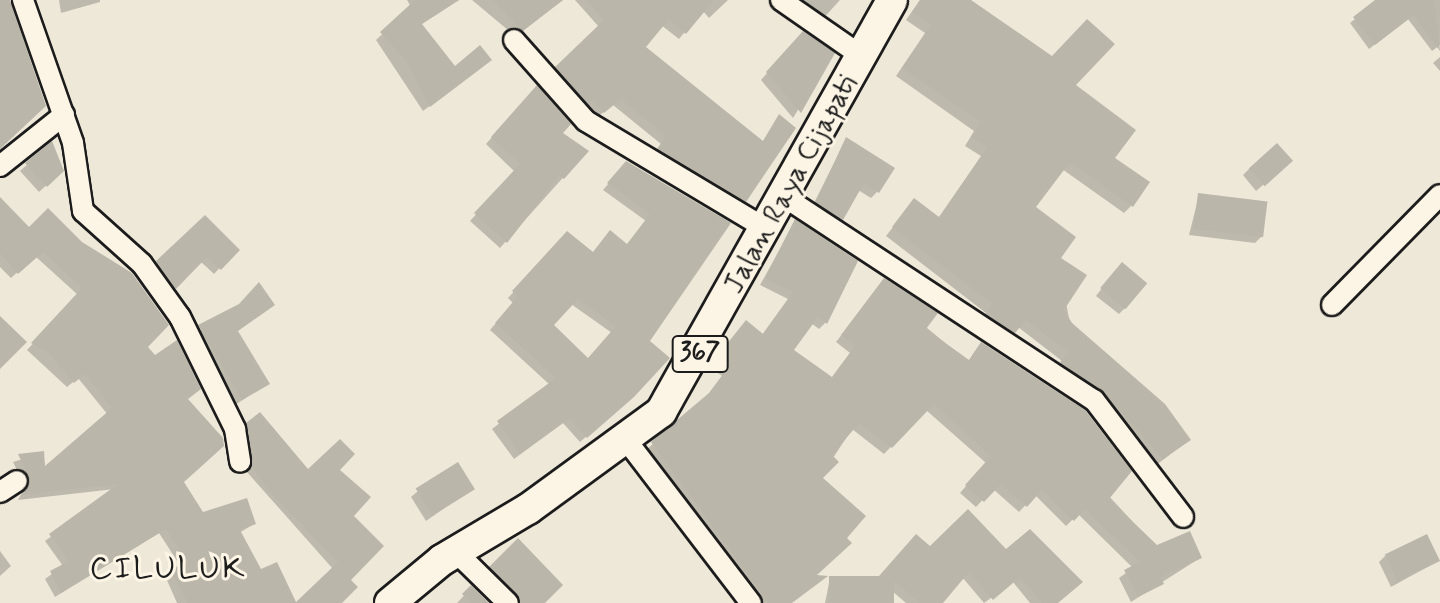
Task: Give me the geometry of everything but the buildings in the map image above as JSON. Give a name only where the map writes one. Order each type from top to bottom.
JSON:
[{"type":"main road","name":"Jalan Raya Cijapati","points":[[390,603],[455,551],[627,441],[686,379],[892,0]]},
{"type":"street","points":[[23,0],[64,115],[83,211],[149,271],[180,317],[235,429],[240,462]]},
{"type":"street","points":[[781,0],[863,57]]},
{"type":"street","points":[[514,40],[586,121],[768,230]]},
{"type":"street","points":[[0,166],[64,115]]},
{"type":"street","points":[[1332,305],[1440,195]]},
{"type":"street","points":[[786,198],[1094,400],[1183,517]]},
{"type":"street","points":[[627,441],[751,603]]},
{"type":"street","points":[[455,551],[508,603]]},
{"type":"district","name":"CILULUK","points":[[168,569]]}]
